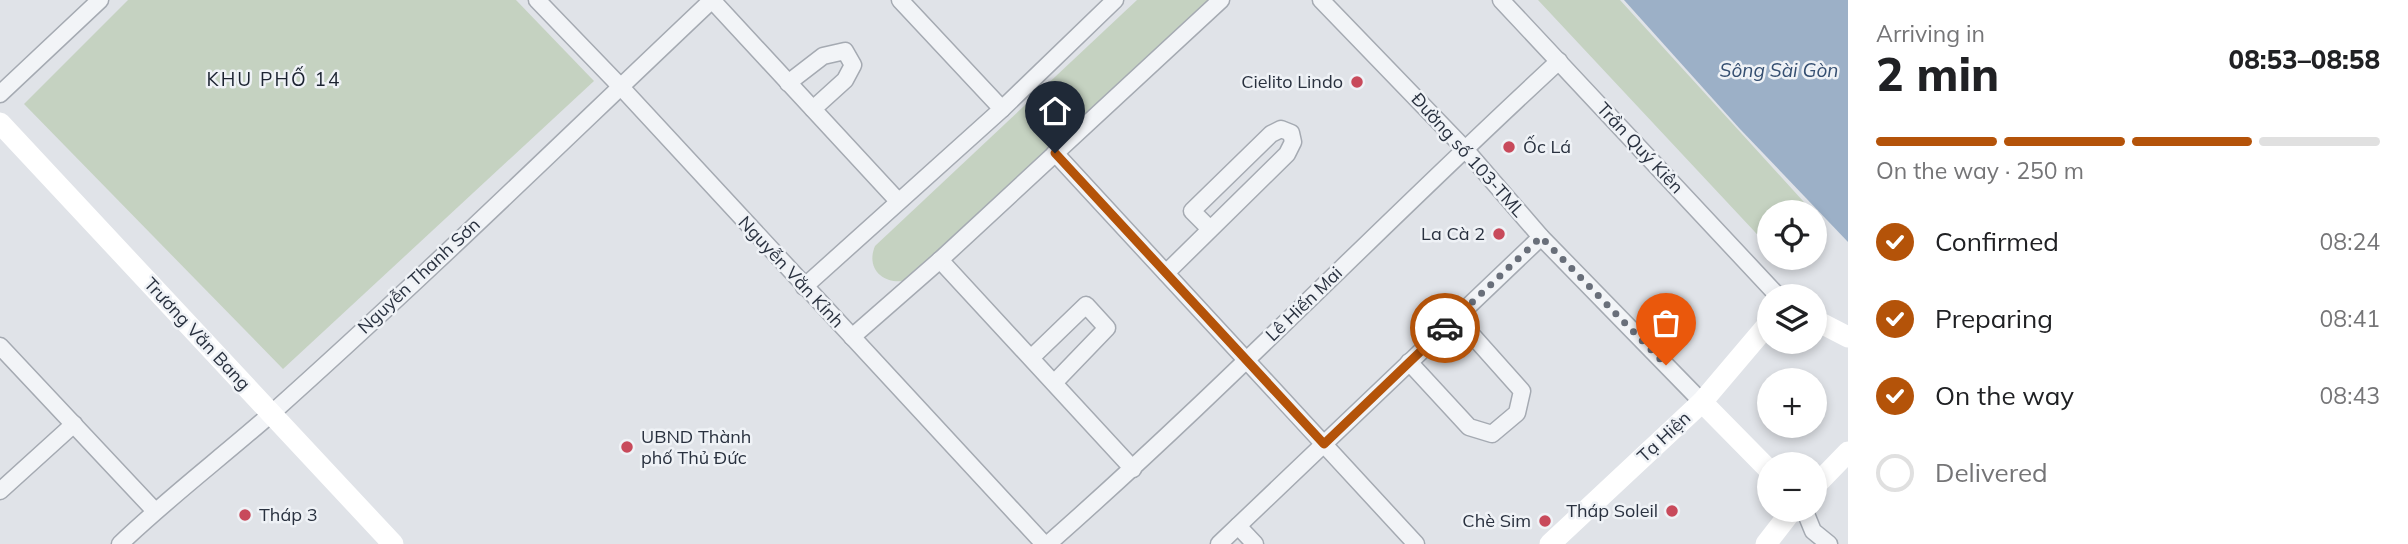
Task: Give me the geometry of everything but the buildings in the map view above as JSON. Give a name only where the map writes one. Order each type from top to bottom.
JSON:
[{"type":"street","name":"Nguyễn Văn Kỉnh","points":[[537,0],[1046,544]]},
{"type":"street","name":"Nguyễn Thanh Sơn","points":[[120,544],[271,413],[712,0]]},
{"type":"street","points":[[712,0],[898,201]]},
{"type":"street","points":[[900,0],[1002,109]]},
{"type":"street","points":[[804,287],[1002,109],[1115,0]]},
{"type":"street","points":[[852,337],[940,260],[1221,0]]},
{"type":"street","name":"Đường số 103-TML","points":[[1321,0],[1464,148],[1541,237],[1702,402]]},
{"type":"street","name":"Trần Quý Kiên","points":[[1501,0],[1767,284]]},
{"type":"street","points":[[0,94],[89,4]]},
{"type":"street","points":[[788,83],[823,56],[845,51],[853,65],[845,80],[813,109]]},
{"type":"street","name":"Lê Hiến Mai","points":[[1046,544],[1133,469],[1464,148],[1559,61]]},
{"type":"street","name":"Trương Văn Bang","points":[[0,123],[393,544]]},
{"type":"street","points":[[1166,273],[1287,154],[1293,142],[1291,132],[1281,129],[1271,134],[1192,211],[1210,229]]},
{"type":"street","points":[[1055,153],[1416,544]]},
{"type":"street","points":[[1219,544],[1541,237]]},
{"type":"street","points":[[940,260],[1133,469]]},
{"type":"street","points":[[1031,358],[1086,305],[1093,312],[1107,328],[1054,383]]},
{"type":"street","points":[[1409,362],[1469,427],[1492,434],[1517,413],[1522,391],[1456,317]]},
{"type":"street","points":[[1827,328],[1847,342]]},
{"type":"street","name":"Tạ Hiện","points":[[1550,544],[1702,402],[1757,337]]},
{"type":"street","points":[[0,346],[155,511]]},
{"type":"street","points":[[1702,402],[1757,458]]},
{"type":"street","points":[[0,491],[74,424]]},
{"type":"street","points":[[1827,474],[1848,452]]},
{"type":"street","points":[[1766,544],[1783,522]]},
{"type":"street","points":[[1809,522],[1813,531],[1829,544]]},
{"type":"street","points":[[1238,526],[1255,544]]},
{"type":"green space","points":[[128,0],[516,0],[594,81],[283,369],[24,104]]},
{"type":"green space","points":[[1137,0],[1208,0],[909,280],[892,281],[879,274],[873,262],[875,246]]},
{"type":"green space","points":[[1538,0],[1620,0],[1802,200],[1757,200],[1757,234]]},
{"type":"water","name":"Sông Sài Gòn","points":[[1624,0],[1848,0],[1848,242],[1827,220],[1827,200],[1808,200]]},
{"type":"way so far","points":[[1445,328],[1541,237],[1666,365]]},
{"type":"place","name":"Cielito Lindo","points":[[1357,82]]},
{"type":"place","name":"Ốc Lá","points":[[1509,147]]},
{"type":"place","name":"La Cà 2","points":[[1499,234]]},
{"type":"place","name":"UBND Thành phố Thủ Đức","points":[[627,447]]},
{"type":"place","name":"Tháp Soleil","points":[[1672,511]]},
{"type":"place","name":"Tháp 3","points":[[245,515]]},
{"type":"place","name":"Chè Sim","points":[[1545,521]]},
{"type":"district","name":"KHU PHỐ 14","points":[[274,79]]},
{"type":"route","points":[[1055,153],[1324,444],[1445,328]]}]
